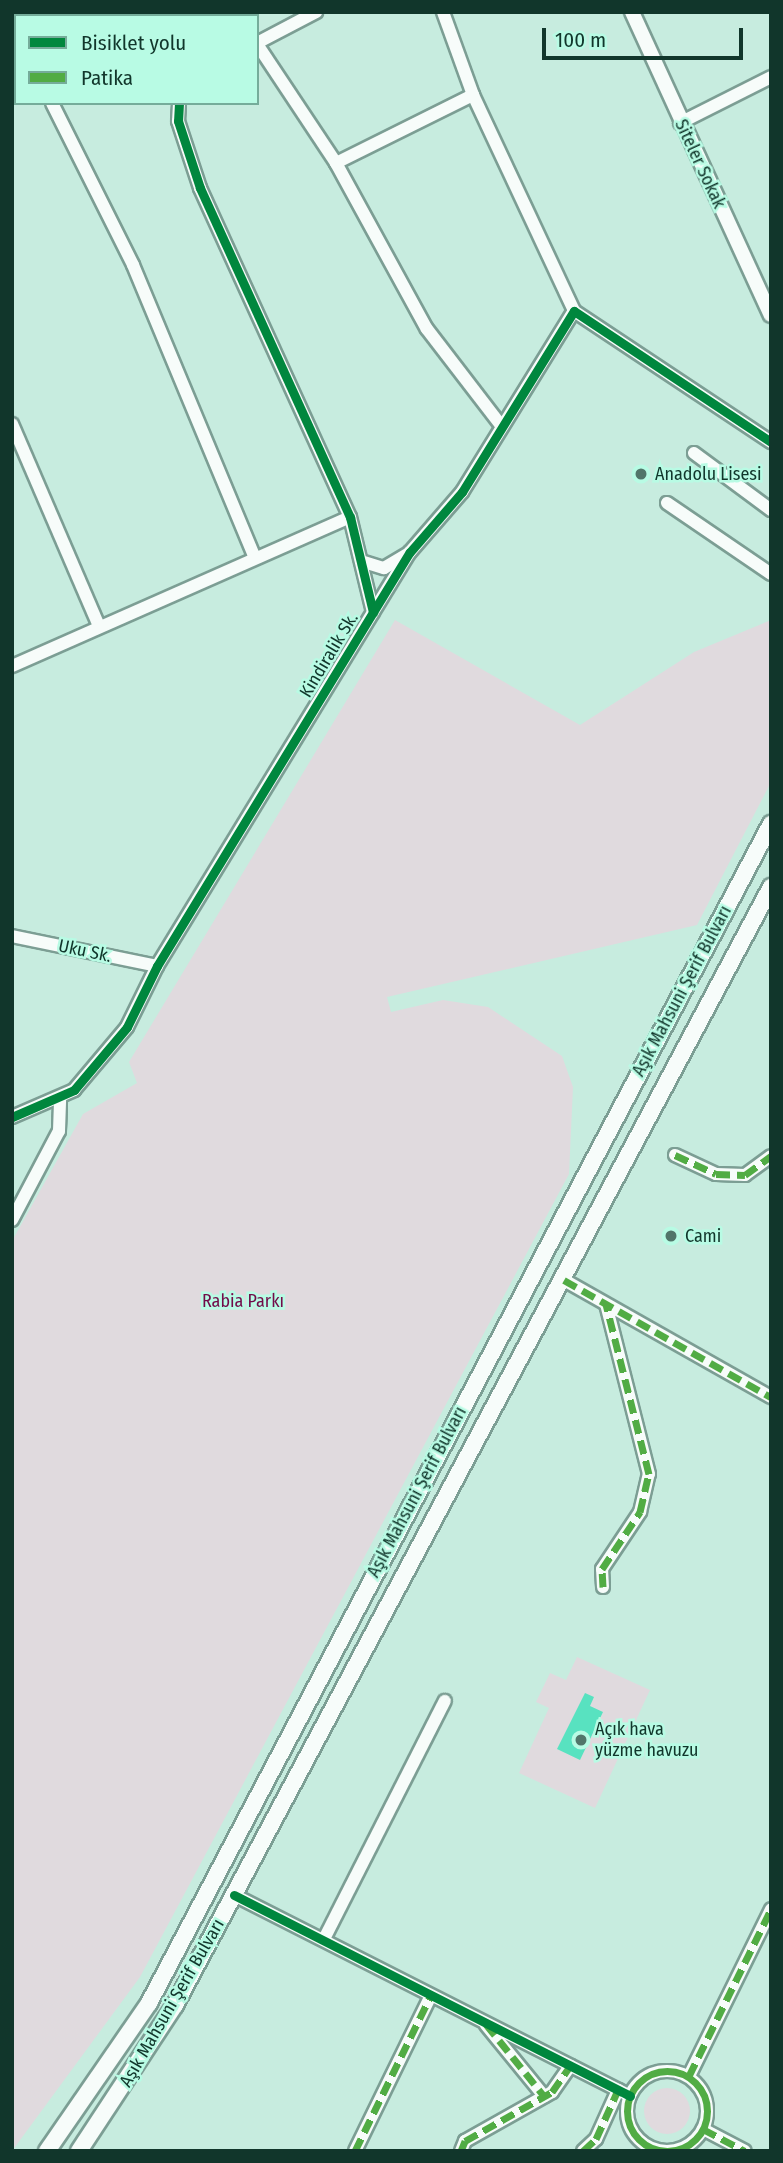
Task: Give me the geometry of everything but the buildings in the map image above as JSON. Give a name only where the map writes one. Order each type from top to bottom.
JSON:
[{"type":"main road","name":"Aşık Mahsuni Şerif Bulvarı","points":[[47,2151],[149,2003],[771,824]]},
{"type":"main road","name":"Aşık Mahsuni Şerif Bulvarı","points":[[79,2151],[175,2005],[564,1280],[771,887]]},
{"type":"street","points":[[443,12],[473,95],[574,312],[771,442]]},
{"type":"street","name":"Siteler Sokak","points":[[632,12],[680,123],[771,315]]},
{"type":"street","points":[[259,43],[313,13]]},
{"type":"street","points":[[259,47],[337,163],[427,329],[500,424]]},
{"type":"street","points":[[680,123],[771,77]]},
{"type":"street","points":[[337,163],[473,95]]},
{"type":"street","points":[[53,105],[133,265],[255,558]]},
{"type":"street","points":[[179,105],[178,121],[200,188],[350,517],[364,562],[373,612]]},
{"type":"street","name":"Kindiralik Sk.","points":[[12,1117],[60,1100],[127,1027],[157,966],[410,552],[462,492],[500,424],[574,312]]},
{"type":"street","points":[[12,424],[99,626]]},
{"type":"street","points":[[694,453],[771,510]]},
{"type":"street","points":[[667,503],[771,573]]},
{"type":"street","points":[[13,663],[350,517]]},
{"type":"street","points":[[364,562],[384,568],[410,552]]},
{"type":"street","name":"Uku Sk.","points":[[12,936],[157,966]]},
{"type":"street","points":[[12,1220],[59,1131],[60,1100]]},
{"type":"street","points":[[675,1155],[716,1174],[745,1175],[771,1157]]},
{"type":"street","points":[[564,1280],[771,1397]]},
{"type":"street","points":[[603,1587],[602,1569],[640,1512],[649,1474],[606,1304]]},
{"type":"street","points":[[324,1939],[445,1701]]},
{"type":"street","points":[[234,1895],[324,1939],[430,1997],[630,2096]]},
{"type":"street","points":[[689,2076],[771,1909]]},
{"type":"street","points":[[355,2151],[430,1997]]},
{"type":"street","points":[[486,2024],[544,2096]]},
{"type":"street","points":[[461,2151],[465,2141],[544,2096],[570,2066]]},
{"type":"street","points":[[657,2072],[689,2076],[706,2101],[703,2129],[682,2148],[648,2149],[630,2125],[630,2096],[657,2072]]},
{"type":"street","points":[[583,2151],[596,2139],[618,2090]]},
{"type":"street","points":[[703,2129],[745,2151]]},
{"type":"green space","name":"Rabia Parkı","points":[[395,620],[580,725],[694,652],[771,620],[771,782],[697,925],[387,997],[391,1012],[443,1000],[488,1007],[562,1056],[573,1087],[569,1174],[140,1977],[12,2151],[12,1241],[83,1114],[137,1083],[129,1062]]},
{"type":"green space","name":"Açık hava yüzme havuzu","points":[[577,1657],[650,1690],[595,1808],[519,1773],[549,1708],[536,1702],[550,1673],[566,1680]]},
{"type":"green space","points":[[667,2088],[684,2094],[690,2111],[684,2128],[667,2134],[650,2128],[644,2111],[650,2094]]},
{"type":"shaded area","name":"Açık hava yüzme havuzu","points":[[585,1693],[594,1697],[590,1706],[603,1712],[580,1760],[557,1749]]},
{"type":"marked path","points":[[675,1155],[716,1174],[745,1175],[771,1156]]},
{"type":"marked path","points":[[564,1280],[771,1397]]},
{"type":"marked path","points":[[603,1587],[602,1569],[640,1512],[649,1474],[606,1304]]},
{"type":"marked path","points":[[689,2076],[771,1909]]},
{"type":"marked path","points":[[355,2151],[430,1997]]},
{"type":"marked path","points":[[486,2024],[544,2096]]},
{"type":"marked path","points":[[461,2151],[465,2141],[552,2092],[570,2066]]},
{"type":"marked path","points":[[667,2071],[682,2074],[695,2083],[704,2096],[707,2111],[704,2126],[695,2139],[682,2148],[667,2151],[652,2148],[639,2139],[630,2126],[627,2111],[630,2096],[639,2083],[652,2074],[667,2071]]},
{"type":"marked path","points":[[583,2151],[596,2139],[618,2090]]},
{"type":"marked path","points":[[703,2129],[745,2151]]},
{"type":"cycle path","points":[[179,105],[178,121],[200,188],[350,517],[373,612]]},
{"type":"cycle path","points":[[12,1117],[74,1090],[127,1027],[157,966],[410,552],[462,492],[574,311],[771,442]]},
{"type":"cycle path","points":[[234,1895],[630,2096]]},
{"type":"place","name":"Anadolu Lisesi","points":[[641,474]]},
{"type":"place","name":"Cami","points":[[671,1236]]},
{"type":"place","name":"Açık hava yüzme havuzu","points":[[581,1740]]}]
